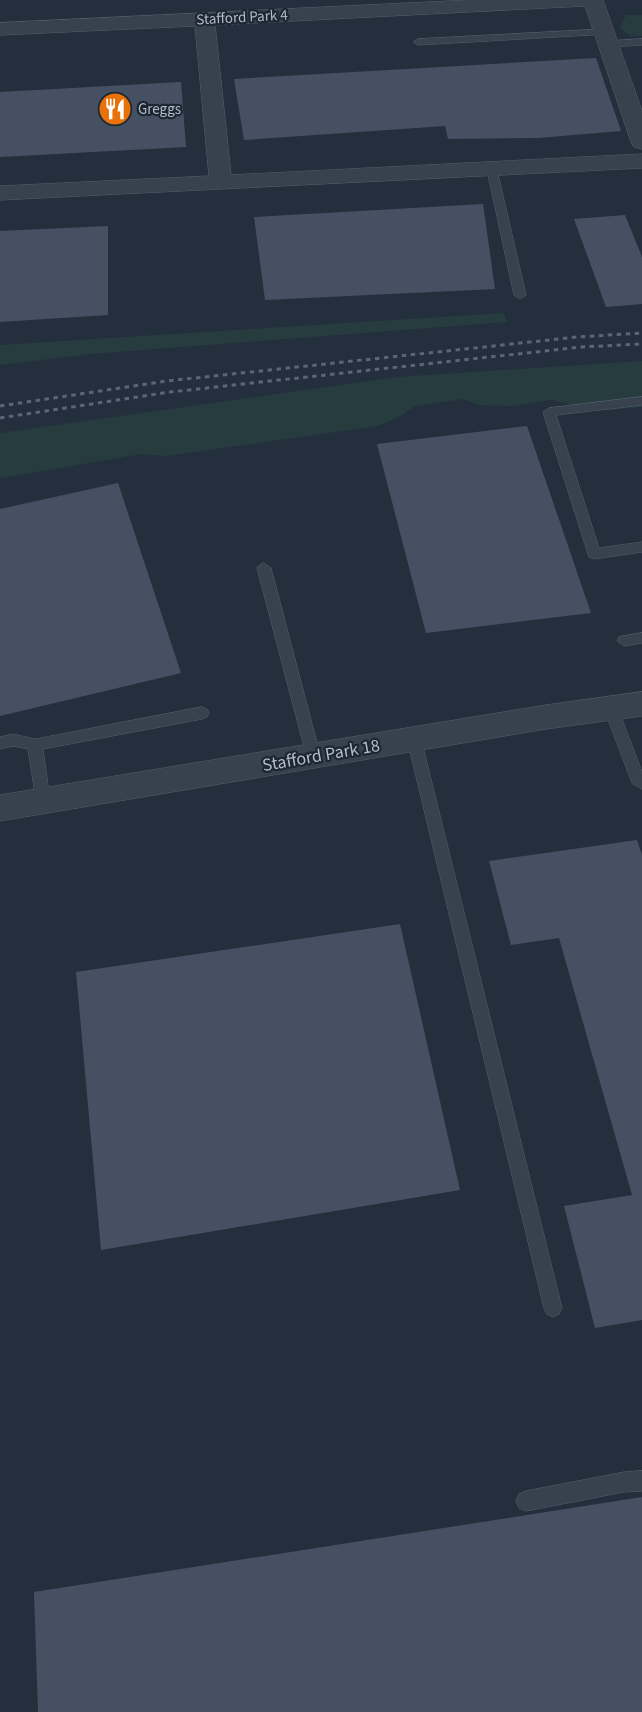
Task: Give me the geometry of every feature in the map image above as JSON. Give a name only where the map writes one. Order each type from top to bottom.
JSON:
[{"type":"street","name":"Stafford Park 4","points":[[0,29],[75,16],[204,19],[593,0]]},
{"type":"street","points":[[593,0],[642,142]]},
{"type":"street","points":[[204,19],[221,182]]},
{"type":"street","points":[[0,193],[642,161]]},
{"type":"street","name":"Stafford Park 18","points":[[0,808],[314,758],[414,739],[642,704]]},
{"type":"lane","points":[[418,42],[607,38],[642,42]]},
{"type":"lane","points":[[492,170],[520,295]]},
{"type":"lane","points":[[642,401],[549,412],[594,554],[642,547]]},
{"type":"lane","points":[[264,568],[314,758]]},
{"type":"lane","points":[[624,641],[642,638]]},
{"type":"lane","points":[[611,709],[638,780],[642,783]]},
{"type":"lane","points":[[0,743],[13,740],[35,745],[202,713]]},
{"type":"lane","points":[[414,739],[553,1308]]},
{"type":"lane","points":[[35,745],[43,800]]},
{"type":"lane","points":[[526,1501],[624,1482],[642,1481]]},
{"type":"green space","points":[[626,15],[642,15],[642,36],[630,36],[620,27]]},
{"type":"green space","points":[[504,313],[507,322],[91,354],[0,365],[0,345]]},
{"type":"green space","points":[[642,361],[642,407],[597,411],[551,400],[513,406],[479,405],[464,399],[415,406],[399,417],[378,426],[166,456],[142,454],[0,478],[0,433],[397,377]]},
{"type":"building","points":[[596,58],[621,131],[538,138],[448,139],[445,126],[244,140],[234,79]]},
{"type":"building","points":[[181,82],[186,147],[0,157],[0,92]]},
{"type":"building","points":[[483,204],[495,289],[265,300],[254,217]]},
{"type":"building","points":[[625,215],[642,257],[642,304],[606,307],[574,219]]},
{"type":"building","points":[[108,226],[108,315],[0,322],[0,231]]},
{"type":"building","points":[[527,426],[591,613],[426,633],[377,444]]},
{"type":"building","points":[[118,483],[181,673],[0,716],[0,509]]},
{"type":"building","points":[[637,840],[642,855],[642,1320],[595,1328],[564,1206],[632,1195],[559,938],[511,945],[489,861]]},
{"type":"building","points":[[400,924],[460,1190],[101,1250],[76,972]]},
{"type":"building","points":[[642,1497],[642,1712],[38,1712],[34,1592]]},
{"type":"railway","points":[[0,406],[167,381],[577,337],[642,333]]},
{"type":"railway","points":[[0,418],[170,392],[581,347],[642,344]]},
{"type":"place","name":"Greggs","points":[[115,109]]}]
